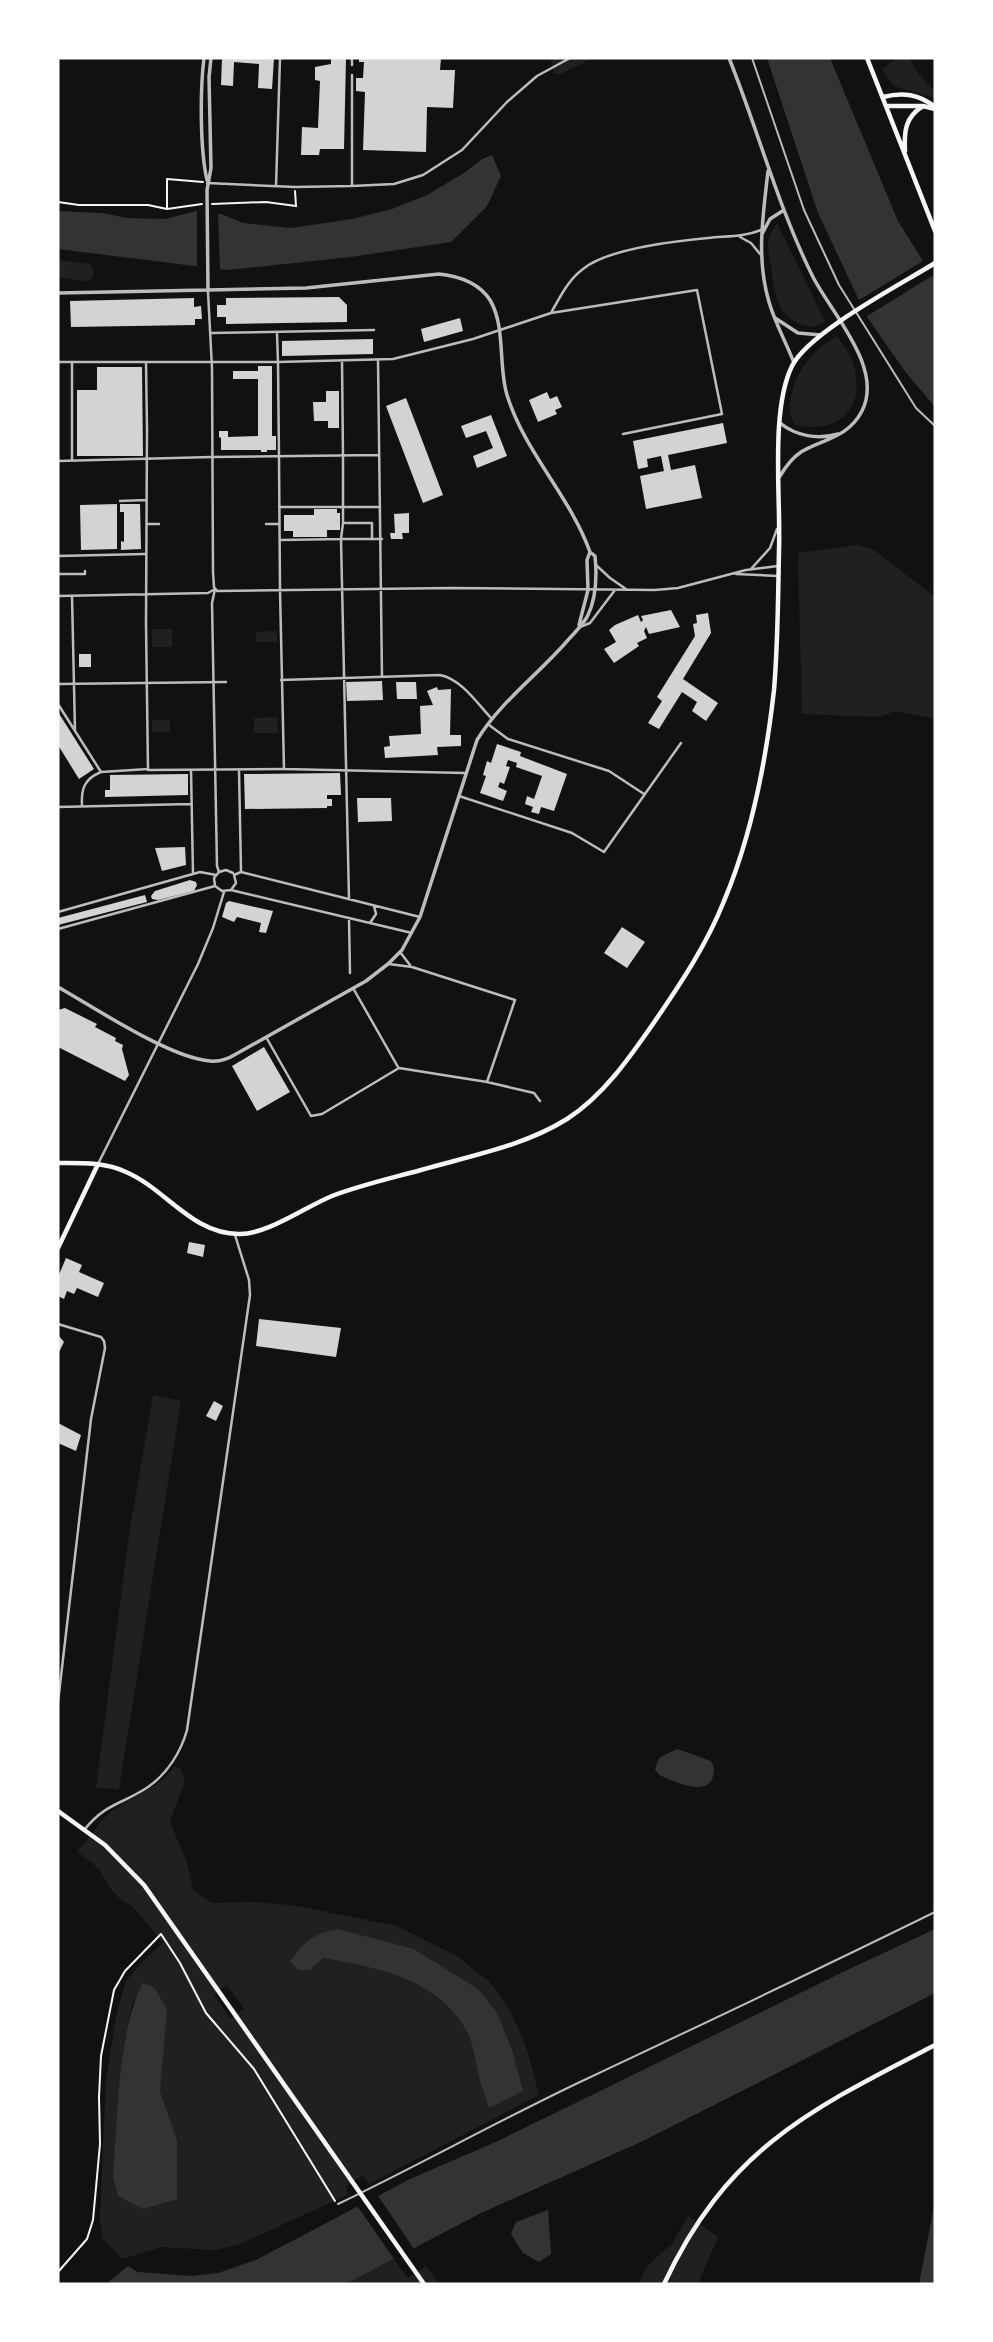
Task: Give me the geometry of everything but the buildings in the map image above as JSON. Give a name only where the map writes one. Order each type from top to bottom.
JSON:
[{"type":"main road","points":[[867,58],[935,231]]},
{"type":"main road","points":[[883,97],[910,94],[923,98],[935,108]]},
{"type":"main road","points":[[886,106],[935,108]]},
{"type":"main road","points":[[905,156],[906,124],[923,106]]},
{"type":"main road","points":[[58,1163],[98,1164],[127,1172],[202,1224],[215,1231],[234,1235],[256,1231],[342,1192],[519,1142],[569,1117],[600,1092],[669,1001],[709,934],[734,874],[750,817],[766,751],[774,687],[780,423],[783,391],[793,363],[810,343],[822,334],[935,263]]},
{"type":"main road","points":[[58,1248],[98,1164]]},
{"type":"main road","points":[[58,1811],[105,1845],[144,1885],[424,2284]]},
{"type":"main road","points":[[664,2284],[683,2245],[716,2196],[771,2140],[822,2105],[935,2045]]},
{"type":"street","points":[[204,58],[202,76],[211,333],[215,589],[212,597],[217,873],[215,886]]},
{"type":"street","points":[[207,183],[211,168],[211,58]]},
{"type":"street","points":[[276,186],[280,58]]},
{"type":"street","points":[[352,58],[352,65]]},
{"type":"street","points":[[207,183],[295,187],[352,186],[394,184],[423,175],[462,150],[507,102],[537,76],[570,58]]},
{"type":"street","points":[[729,58],[784,210],[814,279],[862,359],[867,380],[862,412],[843,432],[794,457],[780,476]]},
{"type":"street","points":[[352,75],[352,186]]},
{"type":"street","points":[[769,168],[760,254],[763,277],[774,316],[793,363]]},
{"type":"street","points":[[760,238],[770,219],[784,210]]},
{"type":"street","points":[[551,313],[573,279],[594,261],[628,251],[692,239],[740,237],[761,230]]},
{"type":"street","points":[[740,237],[751,243],[760,254]]},
{"type":"street","points":[[58,293],[306,288],[439,274],[452,275],[481,289],[490,300],[496,316],[506,392],[523,436],[569,508],[590,552],[595,556],[596,564],[596,590],[587,617],[492,719],[477,740],[419,917],[400,952],[388,964],[353,988],[236,1054],[218,1061],[199,1060],[159,1043],[58,987]]},
{"type":"street","points":[[58,362],[378,360],[440,348],[551,313],[697,290],[722,414],[623,433]]},
{"type":"street","points":[[774,316],[790,330],[822,334]]},
{"type":"street","points":[[211,333],[374,330]]},
{"type":"street","points":[[277,332],[279,590],[284,769]]},
{"type":"street","points":[[378,360],[382,677]]},
{"type":"street","points":[[72,361],[72,460]]},
{"type":"street","points":[[342,361],[341,590],[349,899]]},
{"type":"street","points":[[146,362],[148,770]]},
{"type":"street","points":[[780,423],[792,431],[810,436],[843,432]]},
{"type":"street","points":[[58,461],[379,455]]},
{"type":"street","points":[[120,501],[146,500]]},
{"type":"street","points":[[279,507],[380,507]]},
{"type":"street","points":[[750,569],[770,548],[779,522]]},
{"type":"street","points":[[343,523],[372,523],[372,539]]},
{"type":"street","points":[[146,524],[159,524]]},
{"type":"street","points":[[266,524],[279,524]]},
{"type":"street","points":[[279,540],[382,539]]},
{"type":"street","points":[[578,628],[588,590],[587,560],[590,552]]},
{"type":"street","points":[[58,556],[85,558],[147,554]]},
{"type":"street","points":[[596,564],[629,591]]},
{"type":"street","points":[[215,589],[222,592],[451,588],[629,591],[678,588],[750,569],[778,566]]},
{"type":"street","points":[[58,574],[85,574],[85,571]]},
{"type":"street","points":[[736,574],[778,576]]},
{"type":"street","points":[[58,596],[209,593],[215,589]]},
{"type":"street","points":[[70,590],[75,731]]},
{"type":"street","points":[[578,628],[590,623],[615,590]]},
{"type":"street","points":[[281,680],[432,675],[450,677],[492,719]]},
{"type":"street","points":[[58,684],[226,682]]},
{"type":"street","points":[[58,704],[101,772]]},
{"type":"street","points":[[488,724],[508,739],[609,771],[644,794]]},
{"type":"street","points":[[459,796],[572,833],[604,852],[681,743]]},
{"type":"street","points":[[82,806],[82,787],[88,779],[101,772],[345,769],[467,773]]},
{"type":"street","points":[[191,770],[193,874]]},
{"type":"street","points":[[239,770],[242,872]]},
{"type":"street","points":[[58,807],[191,804]]},
{"type":"street","points":[[58,912],[208,872],[226,870],[234,875],[236,883],[231,890]]},
{"type":"street","points":[[234,875],[242,872],[419,917]]},
{"type":"street","points":[[58,929],[215,886],[224,892],[231,890],[412,933]]},
{"type":"street","points":[[98,1164],[209,937],[224,892]]},
{"type":"street","points":[[370,923],[376,914],[374,906]]},
{"type":"street","points":[[349,918],[351,973]]},
{"type":"street","points":[[400,952],[412,967]]},
{"type":"street","points":[[388,964],[412,967],[515,1000],[487,1082]]},
{"type":"street","points":[[353,988],[399,1068]]},
{"type":"street","points":[[266,1037],[311,1116],[322,1114],[399,1068],[487,1082],[534,1093],[540,1101]]},
{"type":"street","points":[[85,1829],[104,1809],[155,1782],[177,1756],[187,1730],[250,1295],[249,1280],[234,1235]]},
{"type":"street","points":[[58,1324],[101,1337],[104,1348],[91,1419],[58,1702]]},
{"type":"lane","points":[[752,58],[804,210],[839,285],[916,408],[935,426]]},
{"type":"lane","points":[[338,2204],[568,2088],[935,1912]]},
{"type":"path","points":[[167,209],[167,179],[207,183]]},
{"type":"path","points":[[58,202],[79,205],[148,205],[167,209],[195,204],[266,202],[296,206],[295,187]]},
{"type":"path","points":[[58,2272],[87,2239],[93,2220],[100,2144],[102,2056],[114,1990],[125,1972],[161,1934],[180,1963],[206,2013],[254,2069],[338,2204]]},
{"type":"shaded area","points":[[550,58],[593,58],[561,74],[554,74]]},
{"type":"shaded area","points":[[767,58],[830,58],[898,221],[935,280],[935,407],[904,370],[867,317],[818,213]]},
{"type":"shaded area","points":[[897,58],[909,58],[935,92],[935,98],[894,86],[882,69]]},
{"type":"shaded area","points":[[492,155],[501,176],[487,206],[451,242],[351,257],[227,270],[58,249],[58,211],[165,219],[196,211],[221,214],[243,223],[291,228],[352,219],[392,209],[427,195]]},
{"type":"shaded area","points":[[777,223],[825,321],[819,325],[807,326],[792,320],[777,300],[768,244],[770,234]]},
{"type":"shaded area","points":[[58,260],[89,264],[93,270],[91,280],[58,277]]},
{"type":"shaded area","points":[[837,336],[850,356],[855,370],[857,385],[851,408],[844,417],[834,423],[810,427],[796,425],[790,414],[790,406],[799,375],[814,353]]},
{"type":"shaded area","points":[[857,545],[874,550],[935,597],[935,719],[896,711],[878,717],[802,714],[798,553]]},
{"type":"shaded area","points":[[152,629],[172,629],[172,647],[152,647]]},
{"type":"shaded area","points":[[277,631],[277,642],[256,642],[256,632]]},
{"type":"shaded area","points":[[277,717],[278,733],[254,733],[254,718]]},
{"type":"shaded area","points":[[152,720],[170,720],[170,732],[152,732]]},
{"type":"shaded area","points":[[153,1395],[181,1401],[119,1789],[96,1788],[129,1535]]},
{"type":"shaded area","points":[[677,1749],[711,1761],[714,1772],[710,1783],[697,1787],[689,1786],[659,1775],[655,1769],[659,1758]]},
{"type":"shaded area","points":[[175,1766],[180,1768],[185,1781],[170,1821],[188,1866],[193,1890],[212,1903],[292,1905],[397,1926],[455,1955],[490,1982],[512,2014],[526,2047],[539,2095],[369,2184],[363,2175],[345,2187],[349,2194],[238,2245],[215,2250],[161,2247],[122,2259],[102,2238],[100,2218],[106,2079],[116,2016],[126,1981],[163,1943],[134,1908],[110,1888],[99,1869],[77,1851],[111,1812],[167,1775]],"holes":[[[373,1939],[414,1949],[478,1989],[478,2073],[472,2044],[460,2021],[444,2002],[401,1977],[323,1958]],[[227,1985],[244,2009],[230,2018],[214,1995]],[[133,2001],[166,2010],[160,2092],[113,2176],[124,2045]]]},
{"type":"shaded area","points":[[338,1929],[414,1949],[478,1989],[497,2013],[512,2050],[523,2091],[489,2108],[469,2036],[458,2017],[426,1989],[387,1972],[344,1962],[323,1958],[310,1970],[298,1970],[290,1961],[310,1939]]},
{"type":"shaded area","points":[[935,1929],[935,1993],[643,2141],[481,2213],[346,2284],[106,2284],[128,2266],[138,2272],[191,2276],[218,2273],[256,2260],[410,2179],[498,2141]]},
{"type":"shaded area","points":[[143,1983],[155,1988],[167,2010],[160,2092],[177,2140],[177,2199],[143,2209],[118,2196],[113,2176],[123,2051],[134,2003]]},
{"type":"shaded area","points":[[935,2201],[935,2284],[919,2284]]},
{"type":"shaded area","points":[[548,2210],[551,2254],[539,2262],[523,2253],[511,2234],[516,2222]]},
{"type":"shaded area","points":[[688,2216],[718,2237],[698,2284],[638,2284],[648,2265],[672,2244]]},
{"type":"shaded area","points":[[394,2259],[408,2278],[426,2266],[439,2284],[346,2284]]},
{"type":"pier","points":[[197,207],[218,210],[220,272],[197,270]]},
{"type":"pier","points":[[926,259],[935,274],[864,318],[856,302]]},
{"type":"pier","points":[[376,2193],[416,2252],[396,2262],[356,2204]]}]
